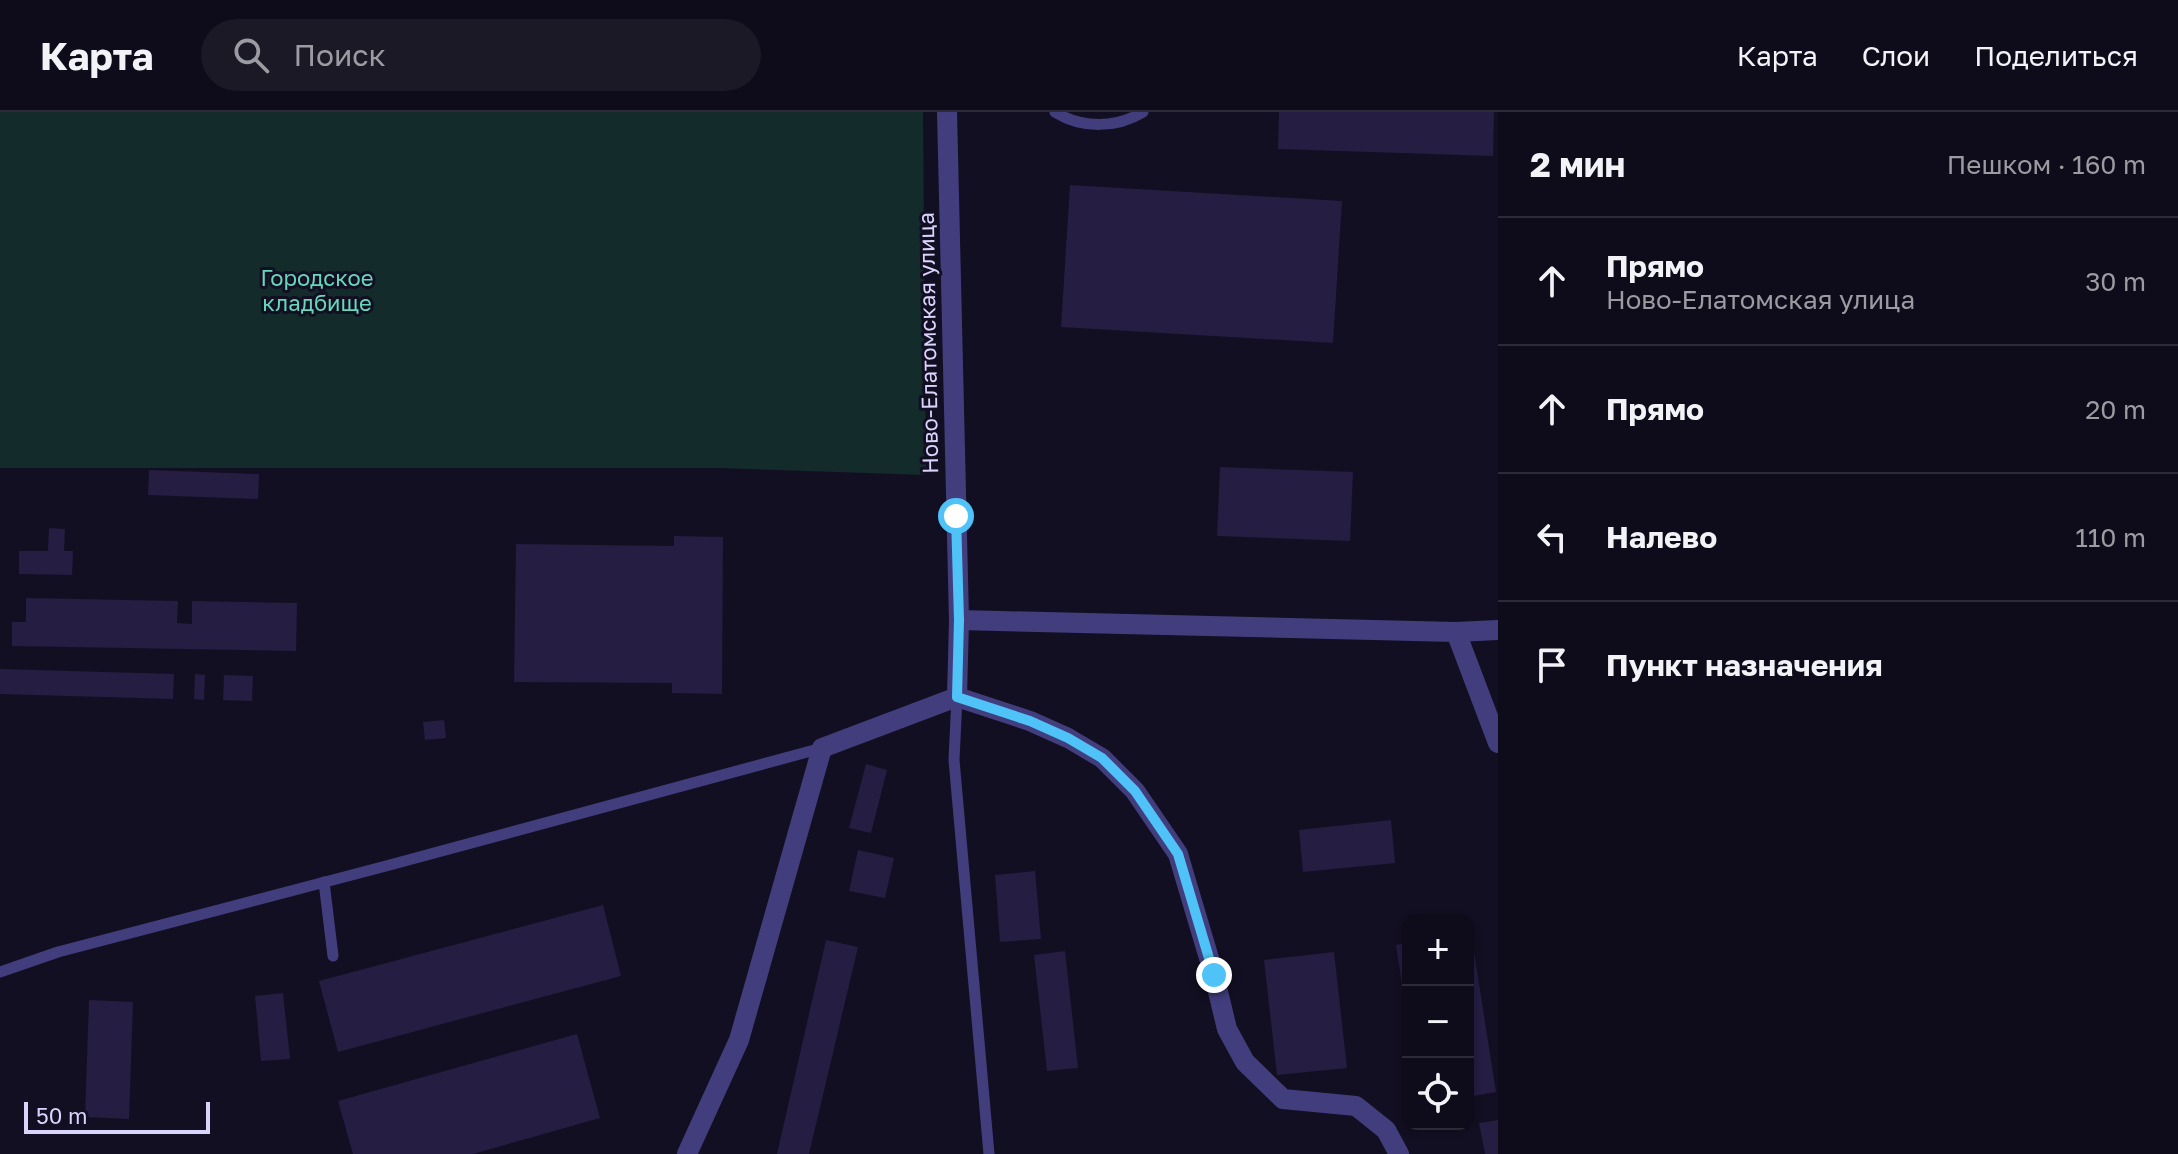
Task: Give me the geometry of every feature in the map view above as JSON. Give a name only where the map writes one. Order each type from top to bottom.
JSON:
[{"type":"street","name":"Ново-Елатомская улица","points":[[947,112],[959,620],[957,697]]},
{"type":"street","points":[[959,620],[1456,632],[1498,630]]},
{"type":"street","points":[[1456,632],[1498,743]]},
{"type":"street","points":[[687,1154],[739,1040],[822,748],[957,697],[1030,721],[1068,738],[1102,758],[1135,791],[1178,854],[1198,916],[1227,1029],[1245,1062],[1283,1099],[1356,1106],[1386,1130],[1399,1154]]},
{"type":"lane","points":[[1055,112],[1076,121],[1096,124],[1131,120],[1143,112]]},
{"type":"lane","points":[[957,697],[954,760],[989,1154]]},
{"type":"lane","points":[[0,972],[58,952],[822,748]]},
{"type":"lane","points":[[324,882],[333,956]]},
{"type":"green space","name":"Городское кладбище","points":[[0,112],[923,112],[926,475],[720,468],[0,468]]},
{"type":"building","points":[[1279,112],[1494,112],[1493,156],[1278,149]]},
{"type":"building","points":[[1070,185],[1342,201],[1333,343],[1061,327]]},
{"type":"building","points":[[1220,467],[1353,472],[1350,541],[1217,536]]},
{"type":"building","points":[[149,470],[259,474],[258,499],[148,495]]},
{"type":"building","points":[[49,528],[65,529],[64,551],[73,551],[72,575],[19,574],[19,551],[48,551]]},
{"type":"building","points":[[674,536],[723,537],[722,694],[672,693],[672,683],[514,682],[516,544],[674,546]]},
{"type":"building","points":[[26,598],[178,601],[177,623],[192,624],[192,601],[297,603],[296,651],[12,646],[12,622],[26,622]]},
{"type":"building","points":[[0,669],[174,674],[173,699],[0,694]]},
{"type":"building","points":[[195,674],[205,675],[204,700],[194,699]]},
{"type":"building","points":[[224,675],[253,676],[252,701],[223,700]]},
{"type":"building","points":[[444,720],[446,738],[425,740],[423,722]]},
{"type":"building","points":[[866,764],[887,770],[871,833],[849,828]]},
{"type":"building","points":[[1391,820],[1395,863],[1303,872],[1299,830]]},
{"type":"building","points":[[858,850],[894,858],[885,898],[849,891]]},
{"type":"building","points":[[1035,871],[1041,939],[1000,942],[995,875]]},
{"type":"building","points":[[603,905],[621,976],[338,1052],[319,981]]},
{"type":"building","points":[[826,940],[858,947],[809,1154],[777,1154]]},
{"type":"building","points":[[1402,944],[1402,985],[1396,945]]},
{"type":"building","points":[[1065,951],[1078,1068],[1047,1071],[1034,955]]},
{"type":"building","points":[[1334,952],[1347,1068],[1277,1075],[1264,960]]},
{"type":"building","points":[[1474,952],[1496,1092],[1474,1096]]},
{"type":"building","points":[[283,993],[290,1059],[261,1061],[255,996]]},
{"type":"building","points":[[89,1000],[133,1002],[129,1119],[85,1117]]},
{"type":"building","points":[[577,1034],[600,1118],[473,1154],[353,1154],[338,1101]]},
{"type":"building","points":[[1498,1120],[1498,1154],[1485,1154],[1479,1123]]},
{"type":"route","points":[[956,516],[959,620],[957,697],[1030,721],[1068,738],[1102,758],[1135,791],[1178,854],[1214,975]]}]
